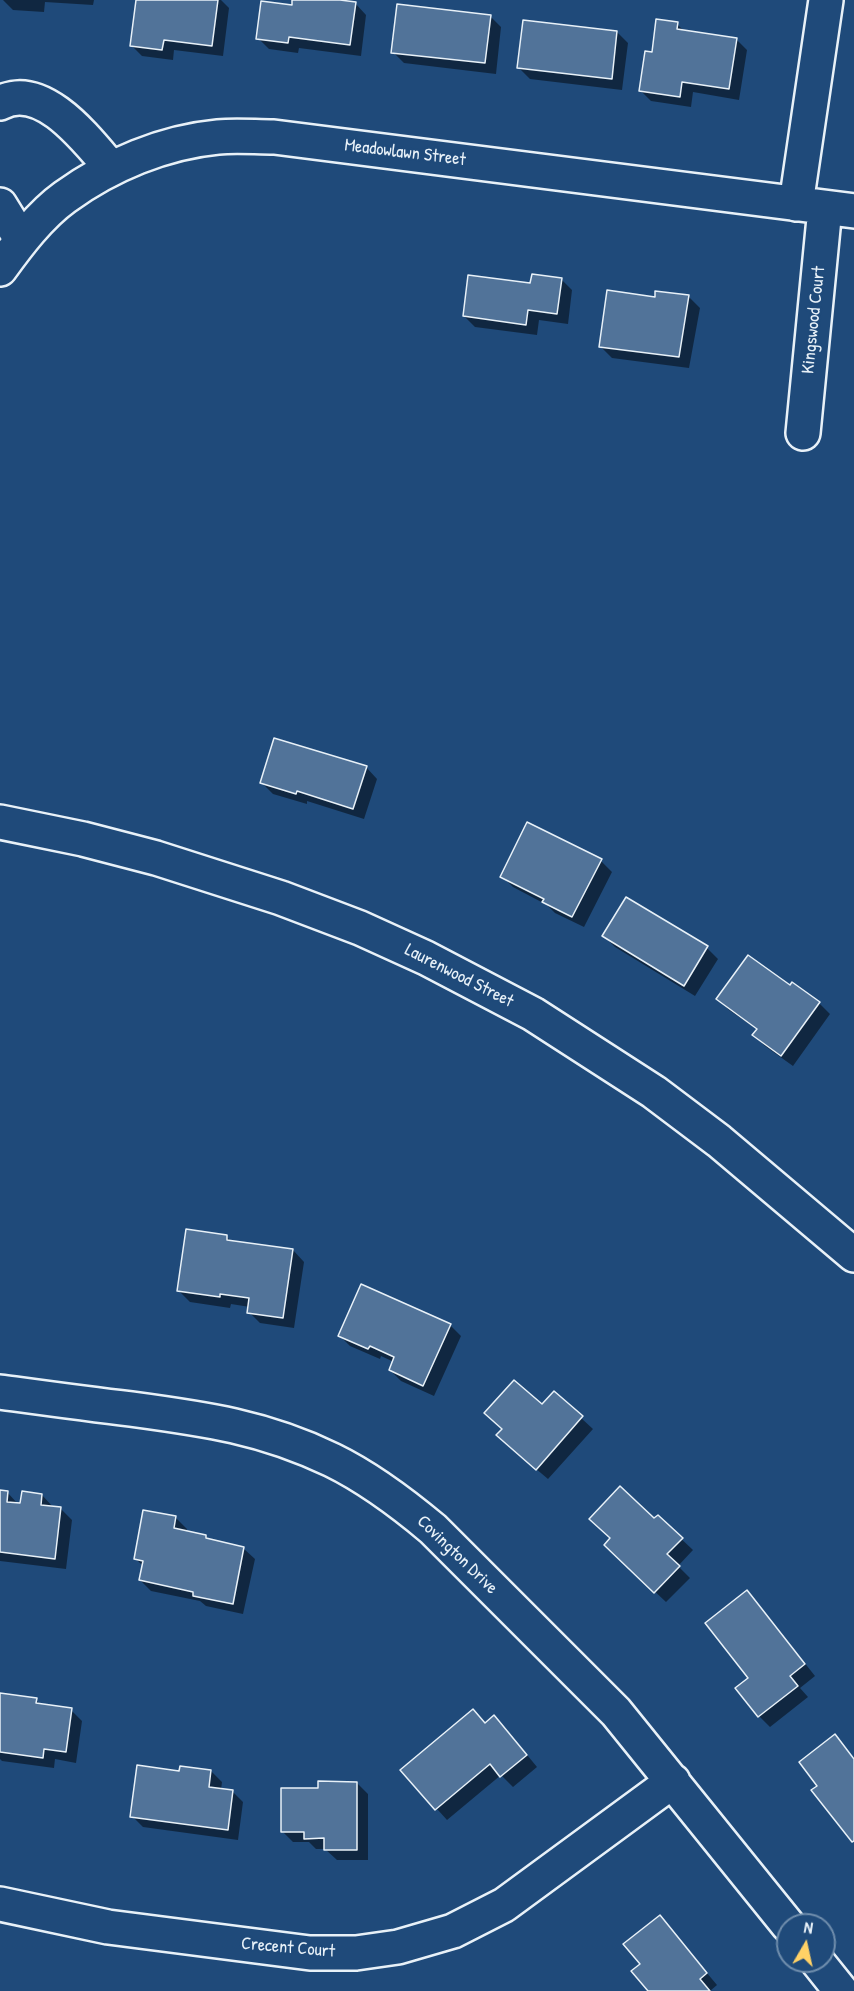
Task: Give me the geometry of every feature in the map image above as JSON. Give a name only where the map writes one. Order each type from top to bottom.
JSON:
[{"type":"street","name":"Kingswood Court","points":[[803,433],[825,208],[826,0]]},
{"type":"street","points":[[0,103],[23,97],[56,112],[85,138],[111,168]]},
{"type":"street","name":"Meadowlawn Street","points":[[0,269],[21,239],[63,198],[111,168],[161,148],[218,137],[274,136],[825,208]]},
{"type":"street","points":[[0,205],[21,239]]},
{"type":"street","name":"Laurenwood Street","points":[[0,822],[83,839],[190,869],[281,898],[360,928],[426,958],[533,1014],[654,1092],[719,1141],[854,1255]]},
{"type":"street","name":"Covington Drive","points":[[0,1392],[210,1420],[249,1428],[297,1444],[369,1481],[402,1504],[441,1538],[616,1712],[778,1913]]},
{"type":"street","name":"Crecent Court","points":[[0,1904],[108,1927],[310,1953],[356,1953],[398,1947],[453,1931],[504,1905],[673,1780]]},
{"type":"street","points":[[826,1973],[840,1991]]},
{"type":"building","points":[[136,0],[218,0],[212,46],[164,40],[162,50],[130,46]]},
{"type":"building","points":[[292,0],[356,2],[350,45],[289,37],[288,43],[256,39],[261,1],[292,5]]},
{"type":"building","points":[[397,4],[491,15],[485,63],[391,53]]},
{"type":"building","points":[[656,19],[678,22],[677,29],[737,38],[729,89],[682,82],[680,97],[639,91],[645,51],[652,52]]},
{"type":"building","points":[[523,20],[617,31],[612,79],[517,68]]},
{"type":"building","points":[[532,274],[562,278],[557,314],[528,310],[526,325],[463,316],[468,275],[530,283]]},
{"type":"building","points":[[607,290],[655,297],[655,291],[689,295],[679,357],[599,347]]},
{"type":"building","points":[[274,738],[367,766],[353,809],[297,791],[296,794],[260,783]]},
{"type":"building","points":[[527,822],[602,859],[572,917],[542,902],[544,899],[500,877]]},
{"type":"building","points":[[626,897],[708,946],[684,986],[602,936]]},
{"type":"building","points":[[748,955],[790,985],[792,982],[820,1002],[781,1056],[752,1035],[757,1029],[716,999]]},
{"type":"building","points":[[186,1229],[227,1235],[227,1240],[293,1249],[283,1318],[247,1313],[249,1298],[220,1294],[220,1297],[177,1291]]},
{"type":"building","points":[[361,1284],[451,1324],[423,1386],[389,1370],[394,1357],[370,1346],[368,1349],[338,1336]]},
{"type":"building","points":[[514,1380],[542,1404],[554,1391],[583,1416],[536,1470],[496,1435],[502,1429],[484,1413]]},
{"type":"building","points":[[620,1486],[654,1518],[658,1515],[683,1538],[667,1554],[680,1566],[654,1593],[604,1545],[610,1538],[589,1519]]},
{"type":"building","points":[[0,1490],[8,1491],[7,1502],[20,1503],[22,1491],[42,1494],[41,1505],[61,1507],[55,1559],[0,1552]]},
{"type":"building","points":[[143,1510],[176,1516],[174,1528],[244,1547],[233,1604],[193,1596],[193,1592],[139,1580],[143,1561],[134,1559]]},
{"type":"building","points":[[747,1590],[805,1664],[790,1676],[798,1686],[758,1717],[735,1688],[748,1678],[705,1623]]},
{"type":"building","points":[[0,1693],[37,1698],[36,1703],[72,1708],[66,1752],[44,1749],[43,1758],[0,1752]]},
{"type":"building","points":[[473,1709],[485,1723],[494,1715],[527,1755],[500,1777],[490,1764],[435,1810],[400,1770]]},
{"type":"building","points":[[835,1734],[854,1759],[854,1841],[852,1842],[811,1790],[817,1786],[799,1762]]},
{"type":"building","points":[[137,1765],[179,1771],[180,1766],[211,1770],[209,1787],[233,1790],[228,1830],[130,1817]]},
{"type":"building","points":[[318,1781],[357,1782],[357,1850],[324,1850],[324,1838],[304,1839],[304,1832],[281,1832],[281,1788],[318,1788]]},
{"type":"building","points":[[660,1915],[707,1973],[700,1979],[710,1991],[648,1991],[631,1971],[640,1964],[623,1944]]}]
